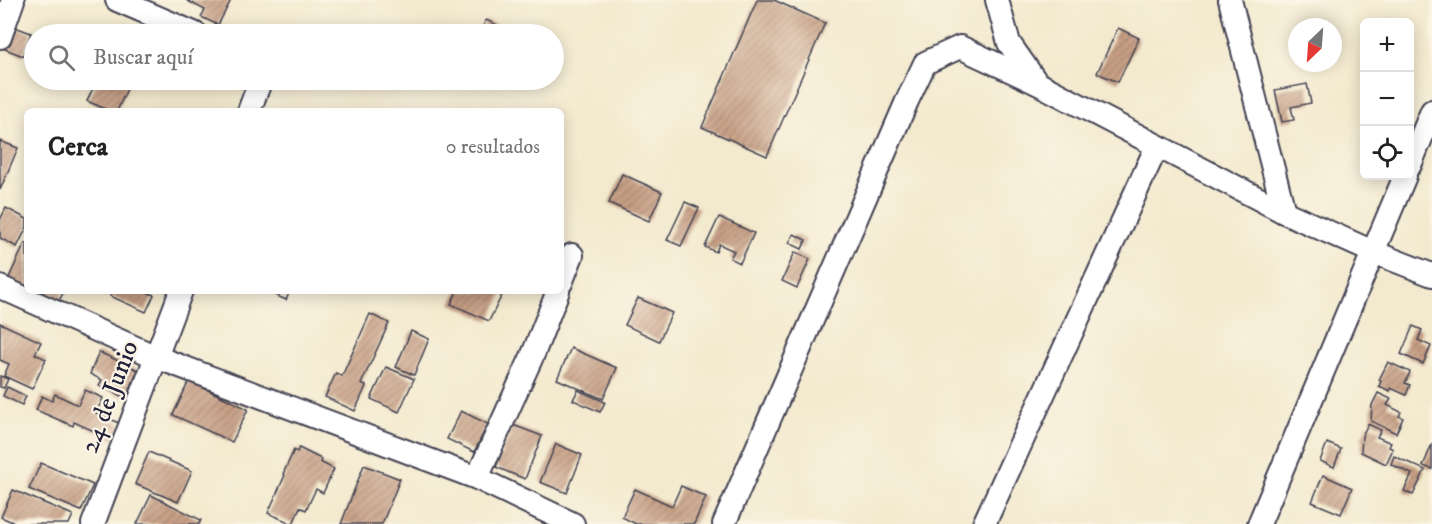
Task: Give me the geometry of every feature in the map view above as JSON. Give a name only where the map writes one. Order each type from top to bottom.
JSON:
[{"type":"street","points":[[0,37],[13,0]]},
{"type":"street","points":[[117,0],[173,24]]},
{"type":"street","points":[[997,0],[1009,43],[1037,83]]},
{"type":"street","points":[[1230,0],[1284,212]]},
{"type":"street","points":[[724,524],[925,63],[960,47],[1037,83],[1284,212],[1373,252],[1432,275]]},
{"type":"street","points":[[250,108],[256,90]]},
{"type":"street","points":[[1414,155],[1432,111]]},
{"type":"street","points":[[984,524],[1157,146]]},
{"type":"street","points":[[1259,524],[1403,180]]},
{"type":"street","points":[[564,275],[572,255]]},
{"type":"street","points":[[0,287],[156,357],[477,478],[573,524]]},
{"type":"street","name":"24 de Junio","points":[[93,524],[180,294]]},
{"type":"street","points":[[477,478],[534,352],[557,294]]},
{"type":"building","points":[[186,0],[231,0],[219,24],[201,17],[205,10]]},
{"type":"building","points":[[757,0],[774,0],[825,23],[767,156],[702,127]]},
{"type":"building","points":[[7,24],[24,30],[23,56],[0,47]]},
{"type":"building","points":[[1118,28],[1139,38],[1118,82],[1097,73]]},
{"type":"building","points":[[1307,84],[1311,103],[1291,107],[1294,120],[1282,122],[1275,90]]},
{"type":"building","points":[[92,90],[126,90],[118,108],[103,108],[87,101]]},
{"type":"building","points":[[0,141],[18,148],[0,190]]},
{"type":"building","points":[[622,174],[662,192],[649,221],[609,203]]},
{"type":"building","points":[[685,202],[699,208],[681,246],[667,240]]},
{"type":"building","points":[[6,208],[24,217],[24,233],[17,247],[0,238],[0,220]]},
{"type":"building","points":[[719,217],[754,233],[740,263],[730,258],[734,251],[719,244],[716,252],[705,247]]},
{"type":"building","points":[[794,234],[806,240],[802,249],[789,243]]},
{"type":"building","points":[[24,245],[24,290],[7,282]]},
{"type":"building","points":[[795,252],[810,259],[797,288],[782,281]]},
{"type":"building","points":[[33,294],[62,294],[57,305]]},
{"type":"building","points":[[111,294],[154,295],[146,312],[110,296]]},
{"type":"building","points":[[273,294],[289,294],[286,300]]},
{"type":"building","points":[[456,294],[502,295],[489,321],[451,304]]},
{"type":"building","points":[[638,298],[672,313],[659,341],[625,325]]},
{"type":"building","points":[[370,314],[389,323],[361,384],[366,386],[355,411],[325,397],[336,373],[342,376]]},
{"type":"building","points":[[0,323],[41,342],[35,354],[46,359],[32,389],[4,376],[9,364],[0,360]]},
{"type":"building","points":[[1413,326],[1422,330],[1418,340],[1431,346],[1423,364],[1401,354]]},
{"type":"building","points":[[411,331],[429,339],[414,375],[396,367]]},
{"type":"building","points":[[571,348],[617,368],[603,399],[557,379]]},
{"type":"building","points":[[99,352],[138,370],[126,398],[99,386],[102,380],[90,374]]},
{"type":"building","points":[[1388,362],[1410,372],[1405,383],[1410,385],[1406,395],[1391,388],[1390,391],[1379,386],[1381,381],[1379,380]]},
{"type":"building","points":[[386,367],[414,379],[399,412],[371,399]]},
{"type":"building","points":[[0,376],[8,379],[4,388],[0,387]]},
{"type":"building","points":[[189,381],[248,409],[232,442],[173,415]]},
{"type":"building","points":[[7,387],[26,396],[22,405],[3,396]]},
{"type":"building","points":[[85,390],[103,398],[96,413],[121,424],[114,440],[74,422],[73,426],[36,410],[42,396],[52,401],[55,394],[78,405]]},
{"type":"building","points":[[578,390],[605,402],[600,412],[573,400]]},
{"type":"building","points":[[1378,393],[1391,399],[1387,405],[1401,412],[1399,416],[1403,418],[1396,433],[1371,421],[1372,405]]},
{"type":"building","points":[[461,411],[488,424],[474,452],[447,439]]},
{"type":"building","points":[[1368,424],[1381,430],[1377,437],[1391,443],[1389,447],[1393,449],[1386,464],[1361,452],[1362,436]]},
{"type":"building","points":[[513,425],[542,436],[525,479],[496,467]]},
{"type":"building","points":[[1327,443],[1341,449],[1334,467],[1320,461]]},
{"type":"building","points":[[556,444],[582,455],[567,493],[540,482]]},
{"type":"building","points":[[1432,444],[1432,469],[1423,466]]},
{"type":"building","points":[[299,448],[321,459],[320,462],[334,469],[323,493],[316,489],[306,510],[300,507],[293,524],[268,513],[294,450],[297,452]]},
{"type":"building","points":[[149,452],[192,471],[178,502],[135,484]]},
{"type":"building","points":[[1394,456],[1425,470],[1413,495],[1404,491],[1412,474],[1391,464]]},
{"type":"building","points":[[41,463],[93,485],[81,511],[29,489]]},
{"type":"building","points":[[364,465],[400,479],[382,524],[341,524]]},
{"type":"building","points":[[1323,475],[1352,488],[1341,514],[1312,502]]},
{"type":"building","points":[[681,486],[706,497],[694,524],[636,524],[622,517],[635,489],[672,506]]},
{"type":"building","points":[[13,490],[73,515],[69,524],[17,524],[1,517]]},
{"type":"building","points":[[151,495],[201,520],[199,524],[137,524]]}]
